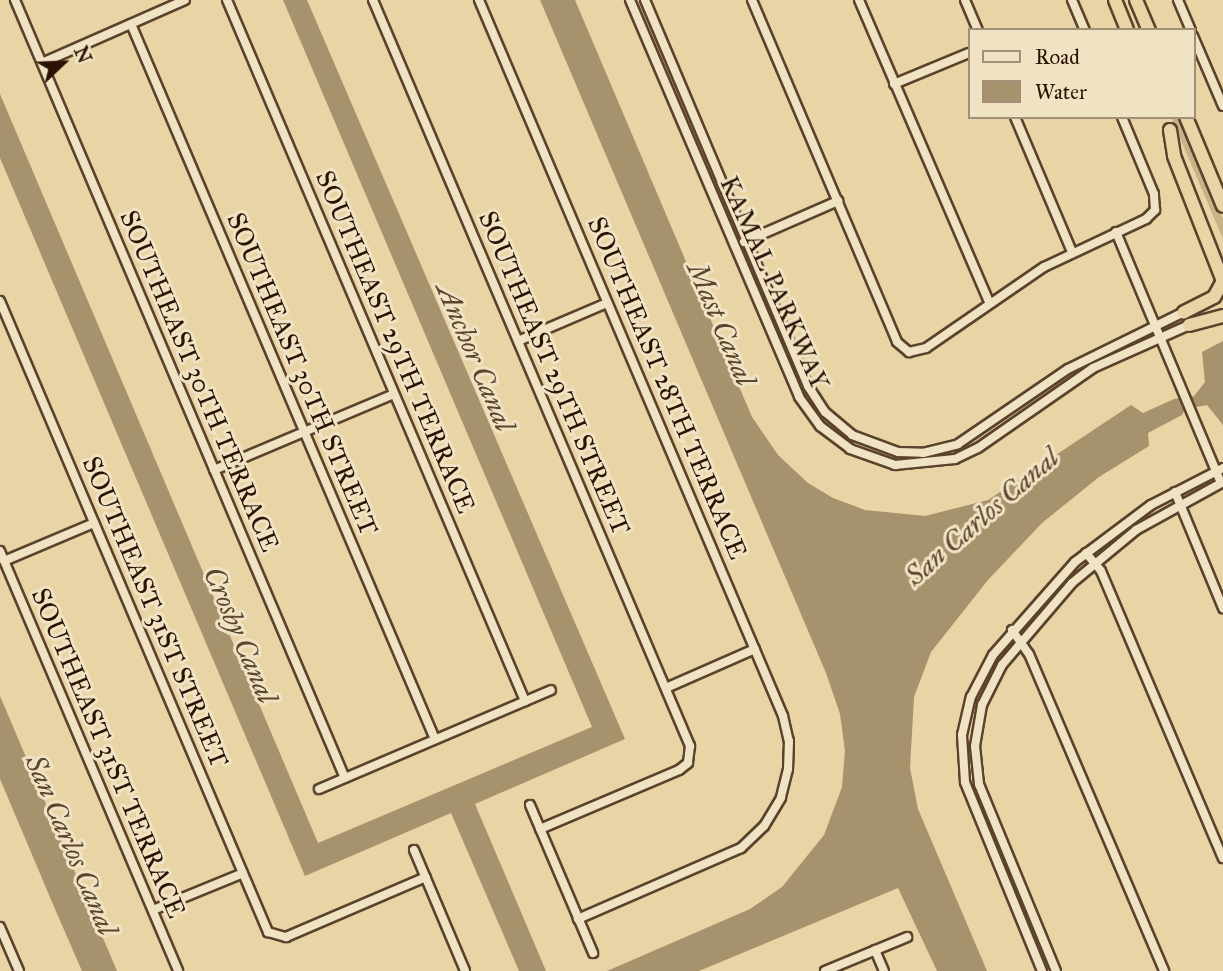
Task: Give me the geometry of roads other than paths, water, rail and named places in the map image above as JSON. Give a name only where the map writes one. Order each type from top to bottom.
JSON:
[{"type":"highway","points":[[1115,0],[1126,28]]},
{"type":"highway","points":[[1136,0],[1148,28]]},
{"type":"highway","points":[[1166,119],[1223,255]]},
{"type":"highway","points":[[1187,119],[1223,206]]},
{"type":"highway","points":[[1170,130],[1174,156],[1223,281],[1214,297],[1184,312]]},
{"type":"highway","points":[[1189,325],[1223,316]]},
{"type":"street","name":"SOUTHEAST 30TH TERRACE","points":[[15,0],[345,778]]},
{"type":"street","points":[[42,63],[185,0]]},
{"type":"street","name":"SOUTHEAST 29TH TERRACE","points":[[227,0],[524,701]]},
{"type":"street","name":"SOUTHEAST 29TH STREET","points":[[373,0],[690,746],[688,763],[540,829]]},
{"type":"street","name":"SOUTHEAST 28TH TERRACE","points":[[479,0],[755,649],[787,732],[788,769],[781,798],[764,826],[732,854],[578,919]]},
{"type":"street","name":"KAMAL PARKWAY","points":[[630,0],[808,412],[839,443],[884,463],[930,465],[967,454],[1076,379],[1189,325]]},
{"type":"street","name":"KAMAL PARKWAY","points":[[645,0],[818,404],[841,428],[886,450],[923,453],[958,444],[1068,369],[1155,323],[1184,312]]},
{"type":"street","points":[[752,0],[897,342],[909,352],[926,348],[989,302],[1072,252],[1155,210],[1154,194],[1123,119]]},
{"type":"street","points":[[859,0],[989,302]]},
{"type":"street","points":[[965,0],[977,28]]},
{"type":"street","points":[[1072,0],[1084,28]]},
{"type":"street","points":[[1178,0],[1190,28]]},
{"type":"street","name":"SOUTHEAST 30TH STREET","points":[[131,24],[435,739]]},
{"type":"street","points":[[1195,41],[1223,106]]},
{"type":"street","points":[[894,84],[968,53]]},
{"type":"street","points":[[1016,119],[1072,252]]},
{"type":"street","points":[[734,246],[838,201]]},
{"type":"street","points":[[1056,971],[992,820],[976,771],[976,733],[982,705],[1002,665],[1058,597],[1095,563],[1179,505],[1222,482],[1220,469],[1116,232]]},
{"type":"street","name":"SOUTHEAST 31ST STREET","points":[[0,301],[266,929],[275,937],[289,936],[426,877]]},
{"type":"street","points":[[518,341],[607,303]]},
{"type":"street","points":[[214,470],[394,394]]},
{"type":"street","points":[[1042,971],[976,816],[963,772],[962,735],[971,697],[1012,630],[1086,553],[1175,492],[1220,469]]},
{"type":"street","points":[[1175,492],[1223,608]]},
{"type":"street","points":[[4,561],[94,523]]},
{"type":"street","name":"SOUTHEAST 31ST TERRACE","points":[[0,551],[178,971]]},
{"type":"street","points":[[1086,553],[1095,563],[1223,858]]},
{"type":"street","points":[[1012,630],[1021,642],[1164,971]]},
{"type":"street","points":[[666,688],[755,649]]},
{"type":"street","points":[[319,789],[551,690]]},
{"type":"street","points":[[530,805],[593,953]]},
{"type":"street","points":[[414,850],[463,970]]},
{"type":"street","points":[[153,911],[243,873]]},
{"type":"street","points":[[0,927],[19,971]]},
{"type":"street","points":[[825,971],[906,937]]},
{"type":"street","points":[[875,950],[884,971]]},
{"type":"water","points":[[283,0],[307,0],[625,739],[475,804],[546,971],[519,971],[451,813],[305,876],[0,158],[0,94],[318,843],[592,727]]},
{"type":"water","name":"San Carlos Canal","points":[[540,0],[575,0],[752,417],[778,455],[808,483],[833,498],[865,510],[925,516],[988,500],[1131,405],[1143,413],[1174,399],[1194,396],[1205,382],[1202,352],[1223,341],[1223,425],[1207,405],[1185,409],[1182,415],[1148,433],[1149,446],[1099,477],[1042,523],[988,580],[931,652],[914,697],[910,768],[918,809],[987,971],[937,971],[898,888],[699,971],[607,971],[750,909],[782,887],[824,835],[842,787],[845,751],[840,714],[826,673]]},
{"type":"water","points":[[0,696],[117,971],[82,971],[55,909],[0,779]]},
{"type":"water label","name":"Mast Canal","points":[[721,324]]},
{"type":"water label","name":"Anchor Canal","points":[[475,357]]},
{"type":"water label","name":"Crosby Canal","points":[[240,635]]}]
